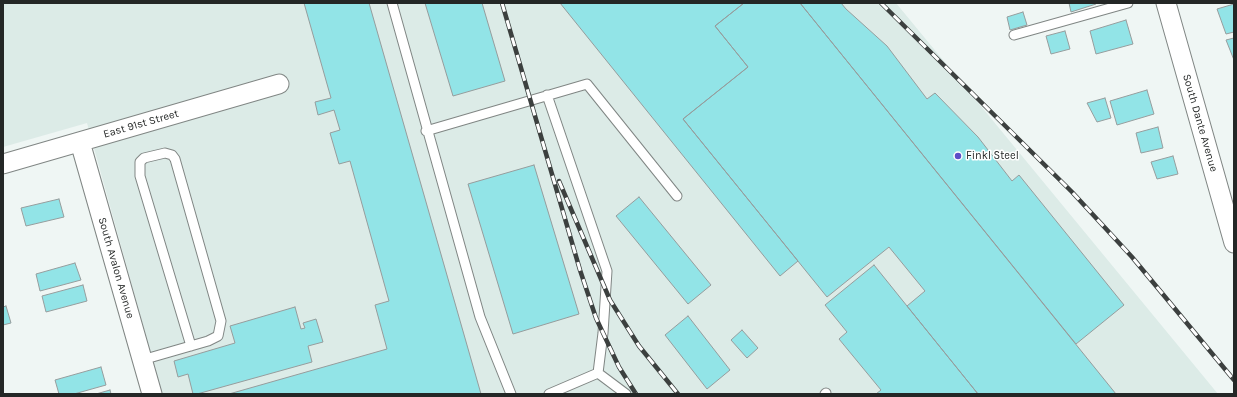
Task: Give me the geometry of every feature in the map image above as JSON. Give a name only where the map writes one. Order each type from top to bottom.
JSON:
[{"type":"street","name":"South Dante Avenue","points":[[1166,3],[1234,243]]},
{"type":"street","name":"East 91st Street","points":[[3,164],[280,84]]},
{"type":"street","name":"South Avalon Avenue","points":[[80,142],[152,394]]},
{"type":"lane","points":[[392,3],[426,131],[480,317],[511,394]]},
{"type":"lane","points":[[1014,35],[1128,3]]},
{"type":"lane","points":[[426,131],[587,84],[677,196]]},
{"type":"lane","points":[[547,95],[607,271],[603,333],[598,373]]},
{"type":"lane","points":[[142,360],[191,346],[218,336],[221,321],[175,159],[172,155],[165,153],[144,158],[140,162],[140,176],[191,346]]},
{"type":"lane","points":[[550,394],[598,373]]},
{"type":"lane","points":[[598,373],[626,394]]},
{"type":"shaded area","name":"Finkl Steel","points":[[3,3],[896,3],[1218,394],[162,394],[87,123],[3,147]]},
{"type":"building","points":[[304,3],[369,3],[481,394],[229,394],[387,349],[375,305],[389,301],[350,161],[339,164],[330,133],[340,130],[334,110],[318,115],[315,102],[331,98]]},
{"type":"building","points":[[425,3],[482,3],[505,81],[453,96]]},
{"type":"building","points":[[560,3],[744,3],[715,26],[748,67],[683,119],[798,261],[780,276]]},
{"type":"building","points":[[744,3],[800,3],[1116,394],[978,394],[907,306],[925,291],[889,247],[827,297],[683,119],[748,67],[715,26]]},
{"type":"building","name":"Finkl Steel","points":[[800,3],[841,3],[887,46],[927,99],[935,93],[978,137],[1012,181],[1019,175],[1124,305],[1076,344]]},
{"type":"building","points":[[1069,3],[1096,3],[1096,4],[1071,12]]},
{"type":"building","points":[[1234,4],[1234,32],[1226,34],[1217,9]]},
{"type":"building","points":[[1023,12],[1027,25],[1010,30],[1007,17]]},
{"type":"building","points":[[1126,20],[1133,44],[1096,54],[1090,31]]},
{"type":"building","points":[[1065,31],[1070,49],[1051,54],[1046,36]]},
{"type":"building","points":[[1234,38],[1234,60],[1226,40]]},
{"type":"building","points":[[1147,90],[1154,114],[1117,125],[1110,101]]},
{"type":"building","points":[[1105,98],[1111,118],[1097,122],[1087,103]]},
{"type":"building","points":[[1158,127],[1163,148],[1141,153],[1136,133]]},
{"type":"building","points":[[1173,156],[1178,174],[1157,179],[1151,162]]},
{"type":"building","points":[[534,165],[579,314],[513,334],[468,184]]},
{"type":"building","points":[[639,197],[711,285],[688,304],[616,216]]},
{"type":"building","points":[[59,199],[64,217],[26,226],[21,208]]},
{"type":"building","points":[[75,263],[81,280],[40,291],[36,274]]},
{"type":"building","points":[[874,265],[978,394],[876,394],[881,390],[839,339],[847,332],[825,305]]},
{"type":"building","points":[[83,285],[87,301],[46,312],[42,296]]},
{"type":"building","points":[[6,306],[11,323],[3,325],[3,307]]},
{"type":"building","points":[[295,307],[301,329],[305,328],[303,323],[316,319],[323,342],[308,346],[312,362],[197,394],[193,394],[188,374],[178,377],[174,361],[235,343],[230,326]]},
{"type":"building","points":[[688,316],[730,370],[707,389],[665,335]]},
{"type":"building","points":[[742,330],[758,348],[747,358],[731,340]]},
{"type":"building","points":[[101,367],[106,385],[74,394],[59,394],[55,380]]},
{"type":"building","points":[[110,390],[111,394],[96,394]]},
{"type":"railway","points":[[502,3],[580,270],[596,318],[619,367],[636,394]]},
{"type":"railway","points":[[881,3],[1072,192],[1132,257],[1234,380]]},
{"type":"railway","points":[[559,181],[610,300],[639,346],[678,394]]},
{"type":"place","name":"Finkl Steel","points":[[958,156]]}]
